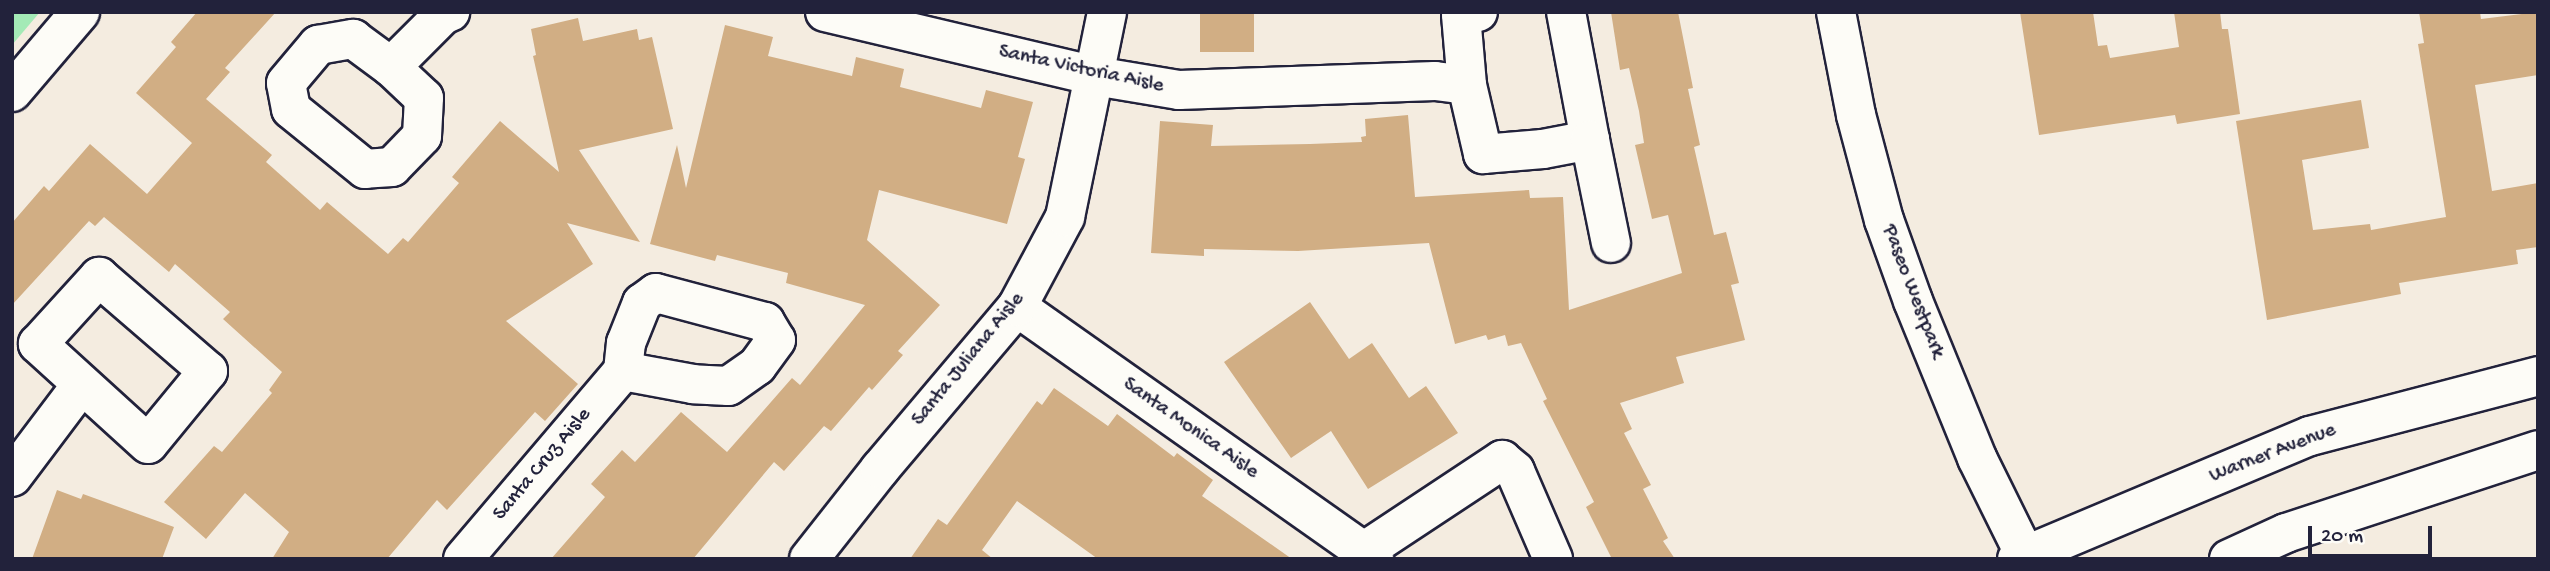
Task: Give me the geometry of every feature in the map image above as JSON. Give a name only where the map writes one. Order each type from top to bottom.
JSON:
[{"type":"street","points":[[12,92],[80,12]]},
{"type":"street","points":[[391,68],[443,15],[450,12]]},
{"type":"street","name":"Santa Victoria Aisle","points":[[825,12],[1095,76],[1179,90],[1435,82],[1467,85]]},
{"type":"street","name":"Santa Juliana Aisle","points":[[809,559],[880,468],[1017,307],[1065,217],[1107,12]]},
{"type":"street","points":[[1478,12],[1461,15],[1467,85],[1483,154],[1543,149],[1590,140]]},
{"type":"street","points":[[1566,12],[1611,243]]},
{"type":"street","name":"Paseo Westpark","points":[[1836,12],[1856,115],[1888,232],[1977,458],[2023,557]]},
{"type":"street","name":"Santa Monica Aisle","points":[[1017,307],[1369,555],[1502,460],[1515,471],[1553,559]]},
{"type":"street","name":"Santa Cruz Aisle","points":[[463,559],[623,371]]},
{"type":"street","name":"Warner Avenue","points":[[2023,557],[2310,436],[2538,376]]},
{"type":"street","points":[[12,477],[82,384]]},
{"type":"street","points":[[2229,559],[2286,533],[2538,450]]},
{"type":"green space","points":[[12,12],[40,12],[12,45]]},
{"type":"building","points":[[197,12],[276,12],[225,68],[230,72],[206,99],[272,155],[266,162],[320,210],[327,202],[388,254],[403,238],[408,242],[459,183],[452,177],[500,121],[559,172],[533,56],[536,55],[531,29],[578,18],[583,41],[637,29],[639,40],[652,37],[673,129],[579,150],[640,242],[567,223],[593,264],[506,321],[578,384],[545,421],[535,412],[447,510],[437,500],[387,559],[272,559],[289,532],[245,493],[206,539],[164,502],[214,446],[222,452],[272,393],[269,390],[282,372],[223,319],[230,312],[175,264],[169,272],[104,217],[95,226],[89,221],[12,305],[12,223],[44,186],[49,191],[90,144],[147,194],[192,143],[136,93],[176,47],[171,42]]},
{"type":"building","points":[[1200,12],[1254,12],[1254,52],[1200,52]]},
{"type":"building","points":[[1611,12],[1678,12],[1693,88],[1688,89],[1700,145],[1694,147],[1714,235],[1726,232],[1739,283],[1731,285],[1745,340],[1676,357],[1684,383],[1620,403],[1632,429],[1624,433],[1651,485],[1643,489],[1668,538],[1663,541],[1675,559],[1612,559],[1586,507],[1594,502],[1543,401],[1547,399],[1521,343],[1508,346],[1505,335],[1488,340],[1486,335],[1455,344],[1429,243],[1298,251],[1204,249],[1204,256],[1151,253],[1160,121],[1213,125],[1211,146],[1310,144],[1362,142],[1361,137],[1366,136],[1365,119],[1408,115],[1415,197],[1529,190],[1530,198],[1563,197],[1569,310],[1682,273],[1668,215],[1652,219],[1635,145],[1644,143],[1639,111],[1629,68],[1620,70]]},
{"type":"building","points":[[2020,12],[2093,12],[2098,46],[2107,45],[2110,58],[2179,47],[2174,12],[2220,12],[2222,29],[2228,29],[2240,114],[2177,124],[2175,115],[2039,135]]},
{"type":"building","points":[[2419,12],[2480,12],[2481,19],[2538,12],[2538,75],[2475,85],[2492,191],[2538,183],[2538,247],[2516,250],[2518,264],[2399,283],[2401,294],[2267,320],[2236,121],[2361,100],[2369,148],[2302,160],[2313,230],[2370,224],[2371,230],[2446,217],[2418,44],[2424,43]]},
{"type":"building","points":[[725,25],[773,37],[768,56],[852,76],[856,57],[904,69],[900,87],[981,108],[986,90],[1033,102],[1018,157],[1025,159],[1007,224],[879,190],[867,240],[940,305],[898,351],[903,355],[872,390],[869,387],[831,431],[824,426],[784,471],[774,462],[693,559],[551,559],[605,497],[591,484],[622,450],[635,462],[681,412],[727,452],[792,378],[800,385],[865,305],[786,283],[788,273],[717,255],[715,261],[650,244],[677,145],[686,188]]},
{"type":"building","points":[[1310,302],[1349,359],[1372,343],[1409,398],[1426,386],[1458,433],[1368,489],[1331,431],[1291,458],[1224,362]]},
{"type":"building","points":[[1054,388],[1108,426],[1117,414],[1174,457],[1177,453],[1213,480],[1202,496],[1292,559],[1098,559],[1017,501],[982,550],[993,559],[910,559],[938,519],[947,525],[1037,401],[1042,405]]},
{"type":"building","points":[[57,490],[81,499],[83,494],[174,527],[162,559],[32,559]]}]
